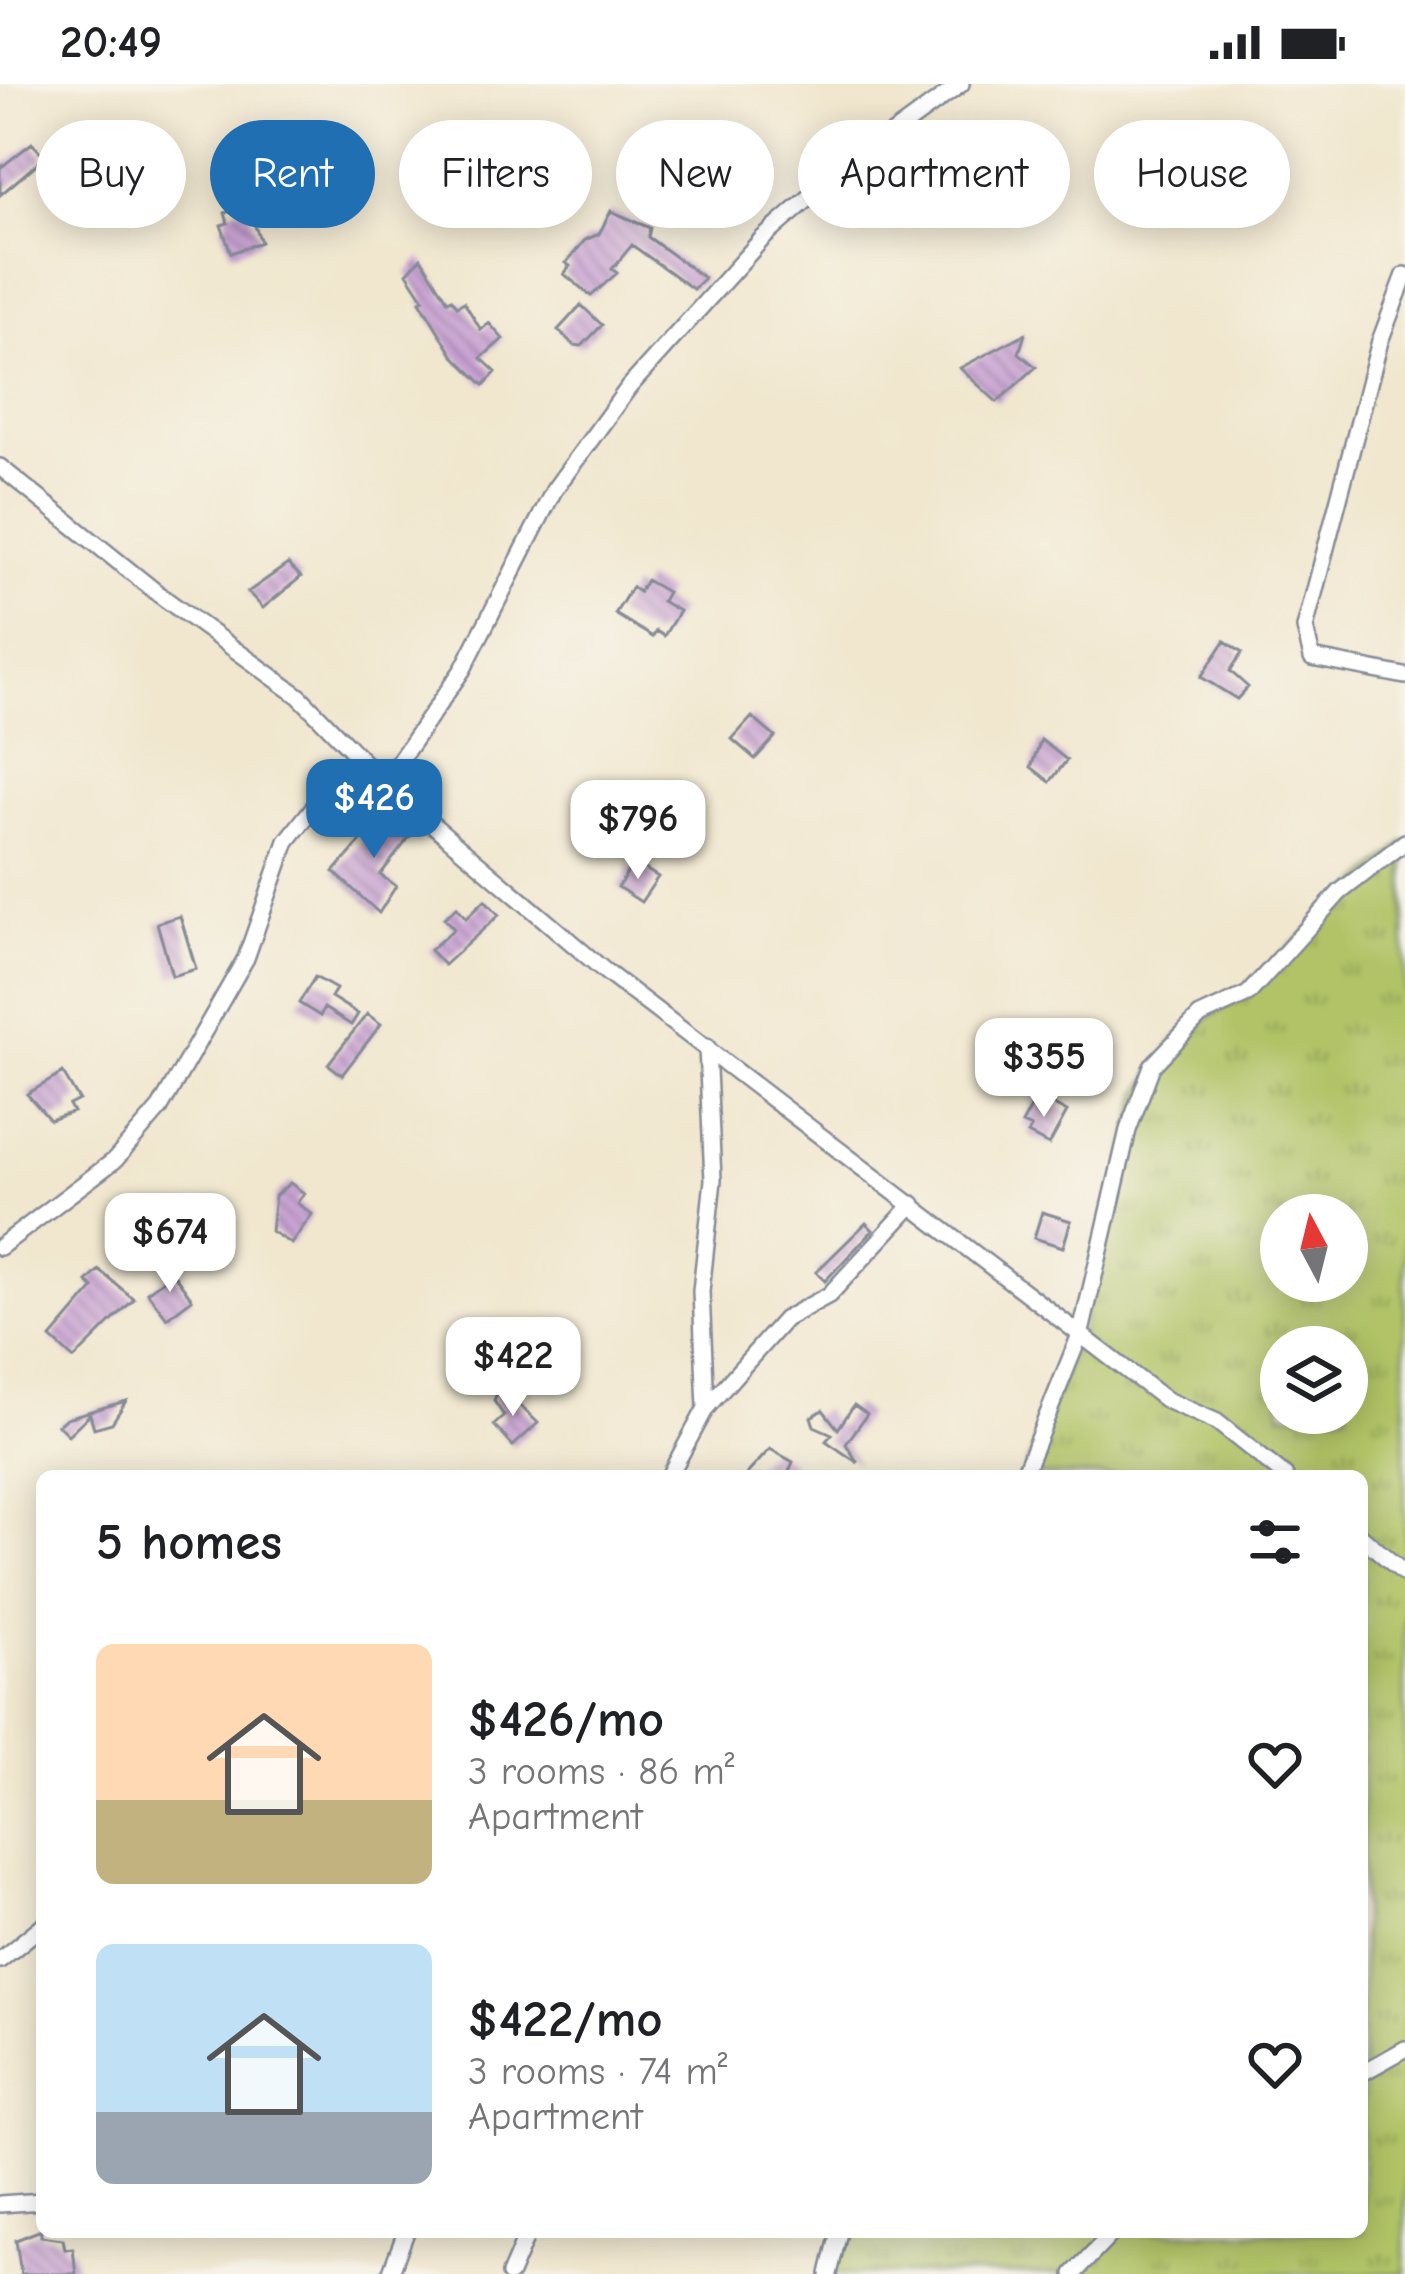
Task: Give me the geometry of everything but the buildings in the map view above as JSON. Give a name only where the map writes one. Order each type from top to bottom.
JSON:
[{"type":"street","points":[[384,783],[463,669],[554,490],[629,387],[762,239],[833,177],[961,84]]},
{"type":"street","points":[[1405,275],[1380,341],[1305,628],[1312,658],[1405,676]]},
{"type":"street","points":[[0,467],[161,596],[286,686],[384,783],[606,972],[1166,1400],[1217,1422],[1278,1470]]},
{"type":"street","points":[[0,1247],[115,1160],[160,1108],[246,958],[287,841],[355,755]]},
{"type":"street","points":[[1025,1470],[1081,1332],[1128,1130],[1152,1066],[1200,1016],[1248,994],[1340,892],[1405,842]]},
{"type":"street","points":[[706,1408],[701,1291],[713,1180],[707,1047]]},
{"type":"street","points":[[672,1470],[706,1408],[785,1319],[829,1295],[913,1204]]},
{"type":"street","points":[[1368,1543],[1405,1574]]},
{"type":"street","points":[[0,1960],[36,1931]]},
{"type":"street","points":[[1368,2070],[1405,2049]]},
{"type":"street","points":[[0,2204],[36,2201]]},
{"type":"street","points":[[390,2274],[404,2238]]},
{"type":"street","points":[[510,2274],[525,2238]]},
{"type":"street","points":[[830,2274],[837,2238]]},
{"type":"street","points":[[1073,2274],[1107,2238]]},
{"type":"green space","points":[[1405,842],[1405,2274],[829,2274],[838,2238],[1368,2238],[1368,1470],[1025,1470],[1081,1332],[1140,1092],[1175,1039],[1248,993],[1287,950]]}]
